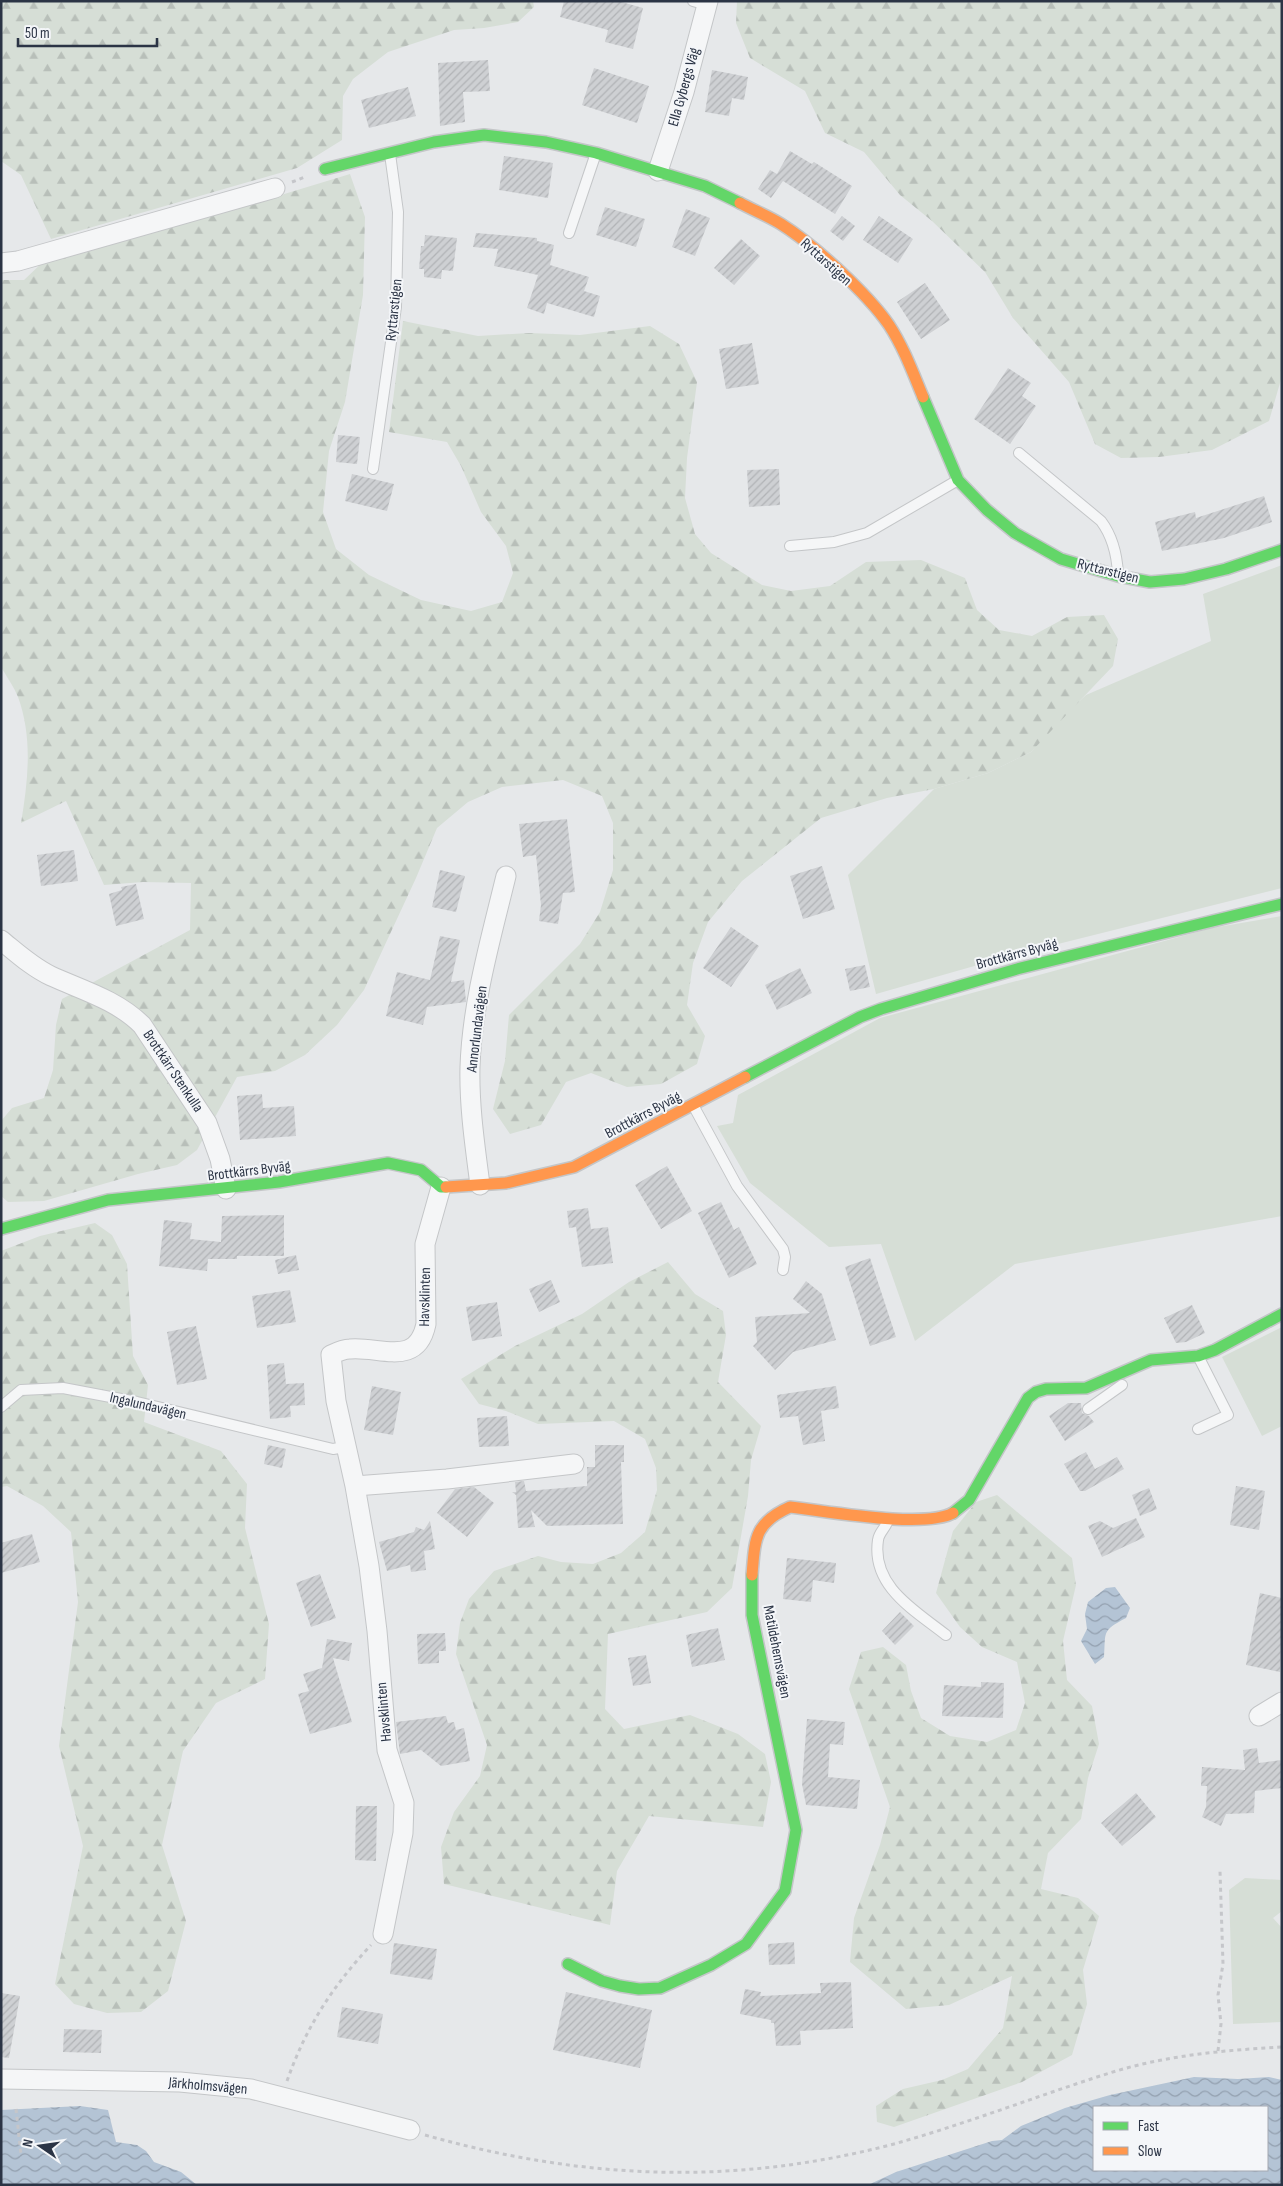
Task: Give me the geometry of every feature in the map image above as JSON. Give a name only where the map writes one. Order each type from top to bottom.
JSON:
[{"type":"street","name":"Ella Gybergs Väg","points":[[658,171],[684,92],[703,3]]},
{"type":"street","name":"Ryttarstigen","points":[[326,169],[390,151],[484,135],[546,142],[596,153],[720,192],[781,224],[823,257],[864,296],[888,324],[904,351],[958,480],[987,510],[1015,533],[1040,548],[1087,568],[1150,582],[1184,579],[1226,569],[1282,550]]},
{"type":"street","points":[[1,263],[18,262],[275,188]]},
{"type":"street","name":"Annorlundavägen","points":[[480,1185],[471,1100],[471,1058],[479,996],[506,876]]},
{"type":"street","name":"Brottkärrs Byväg","points":[[1,1229],[42,1220],[108,1200],[141,1195],[226,1189],[320,1176],[364,1166],[388,1163],[421,1170],[441,1187],[506,1183],[574,1167],[860,1017],[881,1009],[1017,969],[1282,904]]},
{"type":"street","name":"Brottkärr Stenkulla","points":[[1,940],[23,960],[130,1013],[142,1025],[207,1123],[220,1159],[226,1189]]},
{"type":"street","name":"Havsklinten","points":[[383,1934],[404,1833],[404,1803],[387,1750],[377,1631],[355,1486],[336,1401],[331,1354],[350,1349],[390,1352],[409,1351],[424,1336],[426,1324],[425,1244],[441,1187]]},
{"type":"street","name":"Matildehemsvägen","points":[[568,1964],[602,1981],[620,1986],[639,1989],[660,1988],[711,1965],[746,1944],[771,1913],[784,1891],[796,1830],[752,1615],[751,1588],[757,1533],[764,1522],[790,1507],[933,1520],[949,1517],[961,1510],[1028,1398],[1036,1392],[1046,1389],[1086,1388],[1151,1360],[1198,1356],[1215,1350],[1282,1314]]},
{"type":"street","points":[[355,1486],[447,1479],[574,1464]]},
{"type":"street","points":[[1259,1716],[1282,1702]]},
{"type":"street","name":"Järkholmsvägen","points":[[1,2079],[180,2082],[251,2089],[281,2095],[410,2130]]},
{"type":"lane","name":"Ryttarstigen","points":[[373,469],[396,307],[398,212],[390,151]]},
{"type":"lane","points":[[569,232],[596,153]]},
{"type":"lane","points":[[1019,453],[1101,521],[1110,533],[1118,576]]},
{"type":"lane","points":[[790,546],[834,542],[867,532],[958,480]]},
{"type":"lane","points":[[693,1105],[737,1186],[782,1249],[786,1257],[782,1270]]},
{"type":"lane","points":[[1198,1356],[1228,1415],[1198,1430]]},
{"type":"lane","points":[[1161,1369],[1168,1366],[1172,1358]]},
{"type":"lane","points":[[1088,1409],[1115,1388],[1131,1382]]},
{"type":"lane","name":"Ingalundavägen","points":[[1,1407],[22,1390],[63,1388],[137,1402],[334,1449],[345,1447]]},
{"type":"lane","points":[[888,1517],[888,1523],[880,1532],[878,1540],[880,1564],[887,1583],[899,1598],[946,1635]]},
{"type":"path","points":[[275,188],[326,169]]},
{"type":"path","points":[[1218,2051],[1221,2024],[1218,1995],[1223,1964],[1220,1871]]},
{"type":"path","points":[[281,2095],[306,2033],[318,2010],[344,1976],[383,1934]]},
{"type":"path","points":[[410,2130],[508,2156],[562,2166],[666,2174],[729,2173],[844,2157],[896,2143],[1118,2071],[1218,2051],[1282,2047]]},
{"type":"path","points":[[16,2109],[21,2155]]},
{"type":"green space","points":[[1,1],[533,1],[534,7],[518,22],[484,28],[454,30],[388,52],[353,79],[343,96],[342,140],[297,168],[51,239],[21,175],[1,161]]},
{"type":"green space","points":[[737,1],[1282,1],[1282,376],[1269,421],[1212,450],[1159,457],[1121,458],[1095,444],[1069,382],[1013,318],[985,272],[932,221],[900,195],[864,152],[825,133],[805,91],[750,58],[736,23]]},
{"type":"green space","points":[[350,174],[365,217],[363,295],[345,402],[329,451],[323,512],[336,549],[369,575],[421,600],[471,611],[502,602],[513,573],[506,546],[481,512],[461,466],[447,442],[389,432],[403,321],[478,336],[529,333],[580,335],[650,326],[679,344],[697,382],[687,458],[685,498],[695,534],[711,553],[762,585],[791,591],[830,586],[866,562],[921,560],[965,578],[977,610],[999,630],[1032,636],[1067,617],[1104,615],[1118,639],[1113,666],[1031,752],[988,773],[934,789],[887,798],[821,818],[742,881],[708,922],[693,963],[687,1005],[705,1036],[697,1064],[661,1084],[627,1087],[591,1073],[566,1082],[541,1125],[510,1134],[493,1109],[505,1061],[509,1015],[580,944],[600,912],[613,870],[613,823],[602,796],[563,780],[502,787],[468,802],[437,828],[364,990],[337,1025],[305,1055],[275,1071],[237,1077],[197,1150],[177,1165],[138,1174],[44,1201],[8,1202],[1,1196],[1,1121],[12,1108],[44,1098],[53,1070],[56,1025],[62,999],[190,930],[191,883],[143,882],[104,885],[66,801],[21,823],[28,760],[26,728],[18,697],[1,667],[1,280],[24,280],[46,259],[258,202]]},
{"type":"green space","points":[[1282,565],[1282,888],[1006,957],[876,994],[848,875],[934,789],[988,773],[1031,752],[1059,720],[1086,695],[1211,641],[1203,594]]},
{"type":"green space","points":[[1282,916],[1282,1216],[1015,1264],[915,1341],[881,1244],[829,1247],[750,1183],[717,1126],[733,1123],[738,1095],[880,1018],[1212,928]]},
{"type":"green space","points":[[95,1223],[112,1235],[127,1264],[133,1356],[148,1385],[144,1422],[221,1451],[247,1484],[245,1528],[269,1624],[265,1679],[216,1703],[183,1751],[162,1845],[186,1921],[168,1991],[141,2012],[107,2013],[74,2004],[55,1984],[83,1846],[59,1746],[78,1602],[71,1532],[43,1506],[7,1486],[1,1487],[1,1251],[40,1236]]},
{"type":"green space","points":[[668,1262],[695,1294],[723,1311],[726,1335],[718,1382],[761,1426],[751,1460],[748,1496],[732,1588],[707,1612],[608,1634],[605,1709],[624,1729],[690,1715],[738,1734],[765,1754],[771,1782],[763,1827],[649,1816],[617,1871],[610,1925],[444,1884],[441,1847],[454,1812],[480,1776],[487,1745],[456,1654],[460,1623],[469,1599],[494,1571],[538,1556],[561,1562],[593,1564],[621,1553],[645,1532],[657,1490],[656,1468],[645,1439],[614,1421],[538,1424],[506,1411],[479,1404],[461,1379],[515,1346],[582,1314],[629,1282]]},
{"type":"green space","points":[[1282,1327],[1282,1426],[1262,1436],[1222,1357]]},
{"type":"green space","points":[[997,1495],[1072,1558],[1076,1585],[1063,1641],[1067,1680],[1092,1706],[1099,1744],[1088,1778],[1081,1819],[1048,1853],[1041,1889],[1078,1898],[1099,1916],[1083,1970],[1087,2004],[1072,2055],[1022,2082],[894,2127],[877,2122],[876,2106],[903,2089],[942,2080],[968,2069],[1003,2028],[1012,1976],[949,2005],[906,2009],[850,1962],[854,1918],[880,1845],[890,1807],[849,1689],[861,1652],[883,1647],[906,1665],[911,1691],[921,1718],[950,1736],[987,1742],[1016,1730],[1025,1703],[1017,1662],[982,1647],[960,1627],[936,1593],[953,1531],[976,1502]]},
{"type":"green space","points":[[1245,1878],[1282,1880],[1282,1911],[1273,1918],[1282,1928],[1282,2022],[1233,2024],[1229,1890]]},
{"type":"water","points":[[1115,1587],[1130,1608],[1126,1618],[1112,1626],[1106,1633],[1104,1657],[1095,1664],[1081,1641],[1087,1629],[1085,1614],[1088,1602],[1106,1588]]},
{"type":"water","points":[[1194,2077],[1238,2079],[1269,2077],[1282,2080],[1282,2185],[868,2185],[896,2172],[992,2141],[1002,2140],[1021,2126],[1065,2108],[1110,2095]]},
{"type":"water","points":[[80,2106],[108,2110],[116,2142],[137,2145],[146,2151],[154,2162],[181,2172],[197,2185],[1,2185],[1,2110]]},
{"type":"building","points":[[564,1],[618,1],[643,8],[633,49],[605,42],[608,30],[560,17]]},
{"type":"building","points":[[488,60],[490,91],[463,92],[465,122],[440,126],[438,63]]},
{"type":"building","points":[[594,68],[649,86],[637,123],[582,105]]},
{"type":"building","points":[[712,70],[748,77],[744,100],[732,98],[729,116],[705,112]]},
{"type":"building","points":[[408,87],[416,116],[369,128],[361,100]]},
{"type":"building","points":[[790,151],[812,164],[814,162],[852,186],[835,214],[783,181],[771,198],[758,189],[770,170],[777,174]]},
{"type":"building","points":[[504,156],[553,163],[548,198],[499,190]]},
{"type":"building","points":[[605,207],[645,219],[636,247],[596,235]]},
{"type":"building","points":[[686,209],[710,218],[695,256],[672,247]]},
{"type":"building","points":[[842,216],[855,226],[843,241],[830,231]]},
{"type":"building","points":[[879,216],[913,239],[898,263],[863,240]]},
{"type":"building","points":[[476,233],[537,238],[537,241],[554,245],[550,265],[589,277],[584,291],[600,296],[594,317],[547,303],[544,314],[527,308],[538,275],[494,266],[498,249],[473,247]]},
{"type":"building","points":[[425,235],[457,238],[453,271],[442,270],[441,279],[424,277],[424,269],[419,269],[421,246],[424,246]]},
{"type":"building","points":[[741,239],[760,256],[734,285],[714,268]]},
{"type":"building","points":[[925,283],[950,320],[921,339],[897,302]]},
{"type":"building","points":[[752,343],[759,384],[726,389],[719,349]]},
{"type":"building","points":[[1008,368],[1031,383],[1022,396],[1036,406],[1010,444],[974,419]]},
{"type":"building","points":[[338,435],[360,437],[357,464],[336,462]]},
{"type":"building","points":[[779,469],[780,505],[749,507],[747,470]]},
{"type":"building","points":[[352,474],[394,484],[387,511],[345,501]]},
{"type":"building","points":[[1264,496],[1272,522],[1224,538],[1162,551],[1155,522],[1195,512],[1196,518]]},
{"type":"building","points":[[567,819],[575,892],[563,893],[558,924],[539,921],[541,905],[536,855],[523,857],[519,824]]},
{"type":"building","points":[[74,850],[78,881],[41,886],[37,855]]},
{"type":"building","points":[[822,866],[835,909],[803,919],[790,876]]},
{"type":"building","points":[[440,870],[465,876],[456,912],[432,907]]},
{"type":"building","points":[[136,884],[144,919],[116,926],[109,894],[122,890],[121,887]]},
{"type":"building","points":[[731,927],[759,946],[731,987],[703,968]]},
{"type":"building","points":[[440,936],[460,940],[451,982],[464,980],[466,1002],[427,1007],[423,1025],[386,1016],[397,972],[430,980]]},
{"type":"building","points":[[865,965],[870,987],[850,991],[845,969]]},
{"type":"building","points":[[800,968],[812,993],[777,1010],[765,985]]},
{"type":"building","points":[[262,1094],[263,1108],[294,1106],[296,1136],[240,1140],[237,1096]]},
{"type":"building","points":[[667,1166],[692,1211],[661,1229],[635,1185]]},
{"type":"building","points":[[721,1202],[734,1230],[739,1227],[757,1264],[729,1278],[698,1213]]},
{"type":"building","points":[[588,1208],[591,1229],[608,1227],[613,1263],[582,1267],[576,1227],[569,1228],[567,1211]]},
{"type":"building","points":[[284,1215],[284,1256],[237,1256],[237,1259],[208,1259],[207,1271],[159,1266],[164,1220],[192,1223],[190,1239],[221,1242],[222,1216]]},
{"type":"building","points":[[296,1255],[299,1270],[278,1274],[275,1260]]},
{"type":"building","points":[[870,1258],[896,1337],[870,1346],[845,1267]]},
{"type":"building","points":[[551,1280],[560,1302],[539,1312],[529,1289]]},
{"type":"building","points":[[806,1281],[822,1294],[836,1340],[793,1352],[775,1370],[753,1346],[757,1342],[755,1317],[810,1313],[793,1299]]},
{"type":"building","points":[[290,1290],[296,1322],[257,1328],[252,1296]]},
{"type":"building","points":[[497,1302],[502,1336],[472,1341],[466,1307]]},
{"type":"building","points":[[1192,1305],[1205,1333],[1186,1342],[1176,1343],[1164,1318]]},
{"type":"building","points":[[196,1326],[207,1379],[177,1385],[167,1332]]},
{"type":"building","points":[[284,1363],[286,1384],[304,1383],[305,1405],[290,1406],[291,1417],[270,1419],[267,1365]]},
{"type":"building","points":[[372,1386],[401,1392],[393,1435],[364,1430]]},
{"type":"building","points":[[836,1386],[839,1408],[821,1411],[825,1441],[803,1445],[798,1416],[780,1418],[777,1395]]},
{"type":"building","points":[[1068,1403],[1081,1403],[1082,1413],[1089,1416],[1094,1422],[1065,1441],[1049,1416]]},
{"type":"building","points":[[507,1416],[509,1446],[479,1447],[477,1418]]},
{"type":"building","points":[[268,1445],[286,1449],[282,1468],[264,1464]]},
{"type":"building","points":[[595,1445],[624,1445],[624,1462],[621,1462],[623,1524],[547,1526],[531,1510],[535,1527],[518,1528],[516,1495],[512,1492],[516,1492],[515,1482],[524,1481],[526,1491],[587,1486],[587,1467],[595,1467]]},
{"type":"building","points":[[1086,1452],[1095,1469],[1117,1457],[1124,1469],[1085,1491],[1080,1491],[1064,1464]]},
{"type":"building","points":[[1236,1486],[1265,1491],[1259,1530],[1230,1525]]},
{"type":"building","points":[[474,1487],[494,1503],[467,1537],[437,1513],[455,1489]]},
{"type":"building","points":[[1149,1488],[1157,1509],[1140,1516],[1132,1495]]},
{"type":"building","points":[[1136,1518],[1145,1537],[1102,1557],[1088,1526],[1100,1521],[1113,1528]]},
{"type":"building","points":[[430,1521],[435,1549],[424,1551],[426,1570],[411,1572],[410,1565],[387,1571],[379,1542],[414,1532],[416,1527],[424,1530]]},
{"type":"building","points":[[32,1534],[40,1562],[1,1573],[1,1543]]},
{"type":"building","points":[[787,1558],[836,1563],[834,1583],[813,1580],[811,1602],[783,1599]]},
{"type":"building","points":[[320,1574],[336,1618],[311,1627],[296,1583]]},
{"type":"building","points":[[1260,1593],[1282,1598],[1280,1672],[1246,1665]]},
{"type":"building","points":[[900,1612],[914,1626],[895,1645],[882,1631]]},
{"type":"building","points":[[718,1628],[725,1660],[692,1667],[686,1635]]},
{"type":"building","points":[[445,1633],[446,1651],[439,1651],[439,1663],[418,1664],[417,1634]]},
{"type":"building","points":[[327,1639],[352,1643],[349,1661],[333,1658],[352,1722],[310,1734],[298,1694],[309,1691],[303,1674],[322,1668]]},
{"type":"building","points":[[646,1655],[651,1683],[633,1686],[628,1658]]},
{"type":"building","points":[[981,1682],[1004,1683],[1003,1718],[942,1716],[944,1685],[981,1687]]},
{"type":"building","points":[[446,1716],[448,1723],[454,1722],[456,1730],[464,1728],[470,1761],[441,1766],[421,1750],[400,1754],[396,1722]]},
{"type":"building","points":[[807,1719],[845,1722],[843,1745],[830,1744],[828,1777],[860,1780],[857,1809],[806,1805],[802,1784]]},
{"type":"building","points":[[1257,1748],[1259,1763],[1282,1760],[1282,1788],[1255,1791],[1254,1813],[1226,1814],[1221,1826],[1202,1817],[1206,1807],[1207,1786],[1201,1786],[1202,1767],[1245,1770],[1243,1750]]},
{"type":"building","points":[[1136,1793],[1156,1817],[1122,1846],[1101,1823]]},
{"type":"building","points":[[356,1806],[377,1806],[376,1861],[355,1860]]},
{"type":"building","points":[[794,1942],[795,1964],[769,1965],[768,1944]]},
{"type":"building","points":[[394,1943],[437,1949],[432,1980],[390,1974]]},
{"type":"building","points":[[851,1982],[853,2028],[800,2031],[801,2045],[776,2046],[774,2023],[771,2023],[771,2020],[740,2014],[745,1989],[761,1992],[760,1996],[821,1993],[820,1983]]},
{"type":"building","points":[[566,1992],[652,2010],[640,2068],[553,2050]]},
{"type":"building","points":[[1,1993],[20,1996],[9,2058],[1,2057]]},
{"type":"building","points":[[342,2007],[383,2014],[378,2044],[337,2037]]},
{"type":"building","points":[[64,2029],[102,2030],[101,2053],[63,2052]]},
{"type":"traffic: fast","points":[[325,169],[434,142],[484,135],[546,142],[596,153],[705,186],[740,203]]},
{"type":"traffic: fast","points":[[923,397],[958,480],[987,510],[1015,533],[1061,559],[1118,576],[1150,582],[1184,579],[1226,569],[1282,550]]},
{"type":"traffic: fast","points":[[745,1077],[860,1017],[881,1009],[1017,969],[1282,904]]},
{"type":"traffic: fast","points":[[1,1229],[108,1200],[279,1182],[388,1163],[421,1170],[441,1187],[446,1187]]},
{"type":"traffic: fast","points":[[953,1513],[969,1500],[1028,1398],[1036,1392],[1046,1389],[1086,1388],[1151,1360],[1198,1356],[1215,1350],[1282,1314]]},
{"type":"traffic: fast","points":[[568,1964],[602,1981],[620,1986],[639,1989],[660,1988],[711,1965],[746,1944],[785,1891],[796,1830],[752,1615],[752,1575]]},
{"type":"traffic: slow","points":[[740,203],[776,221],[794,233],[809,244],[854,285],[889,325],[908,361],[923,397]]},
{"type":"traffic: slow","points":[[446,1187],[506,1183],[574,1167],[745,1077]]},
{"type":"traffic: slow","points":[[752,1575],[756,1542],[763,1526],[769,1519],[790,1507],[874,1518],[898,1519],[939,1518],[953,1513]]}]
